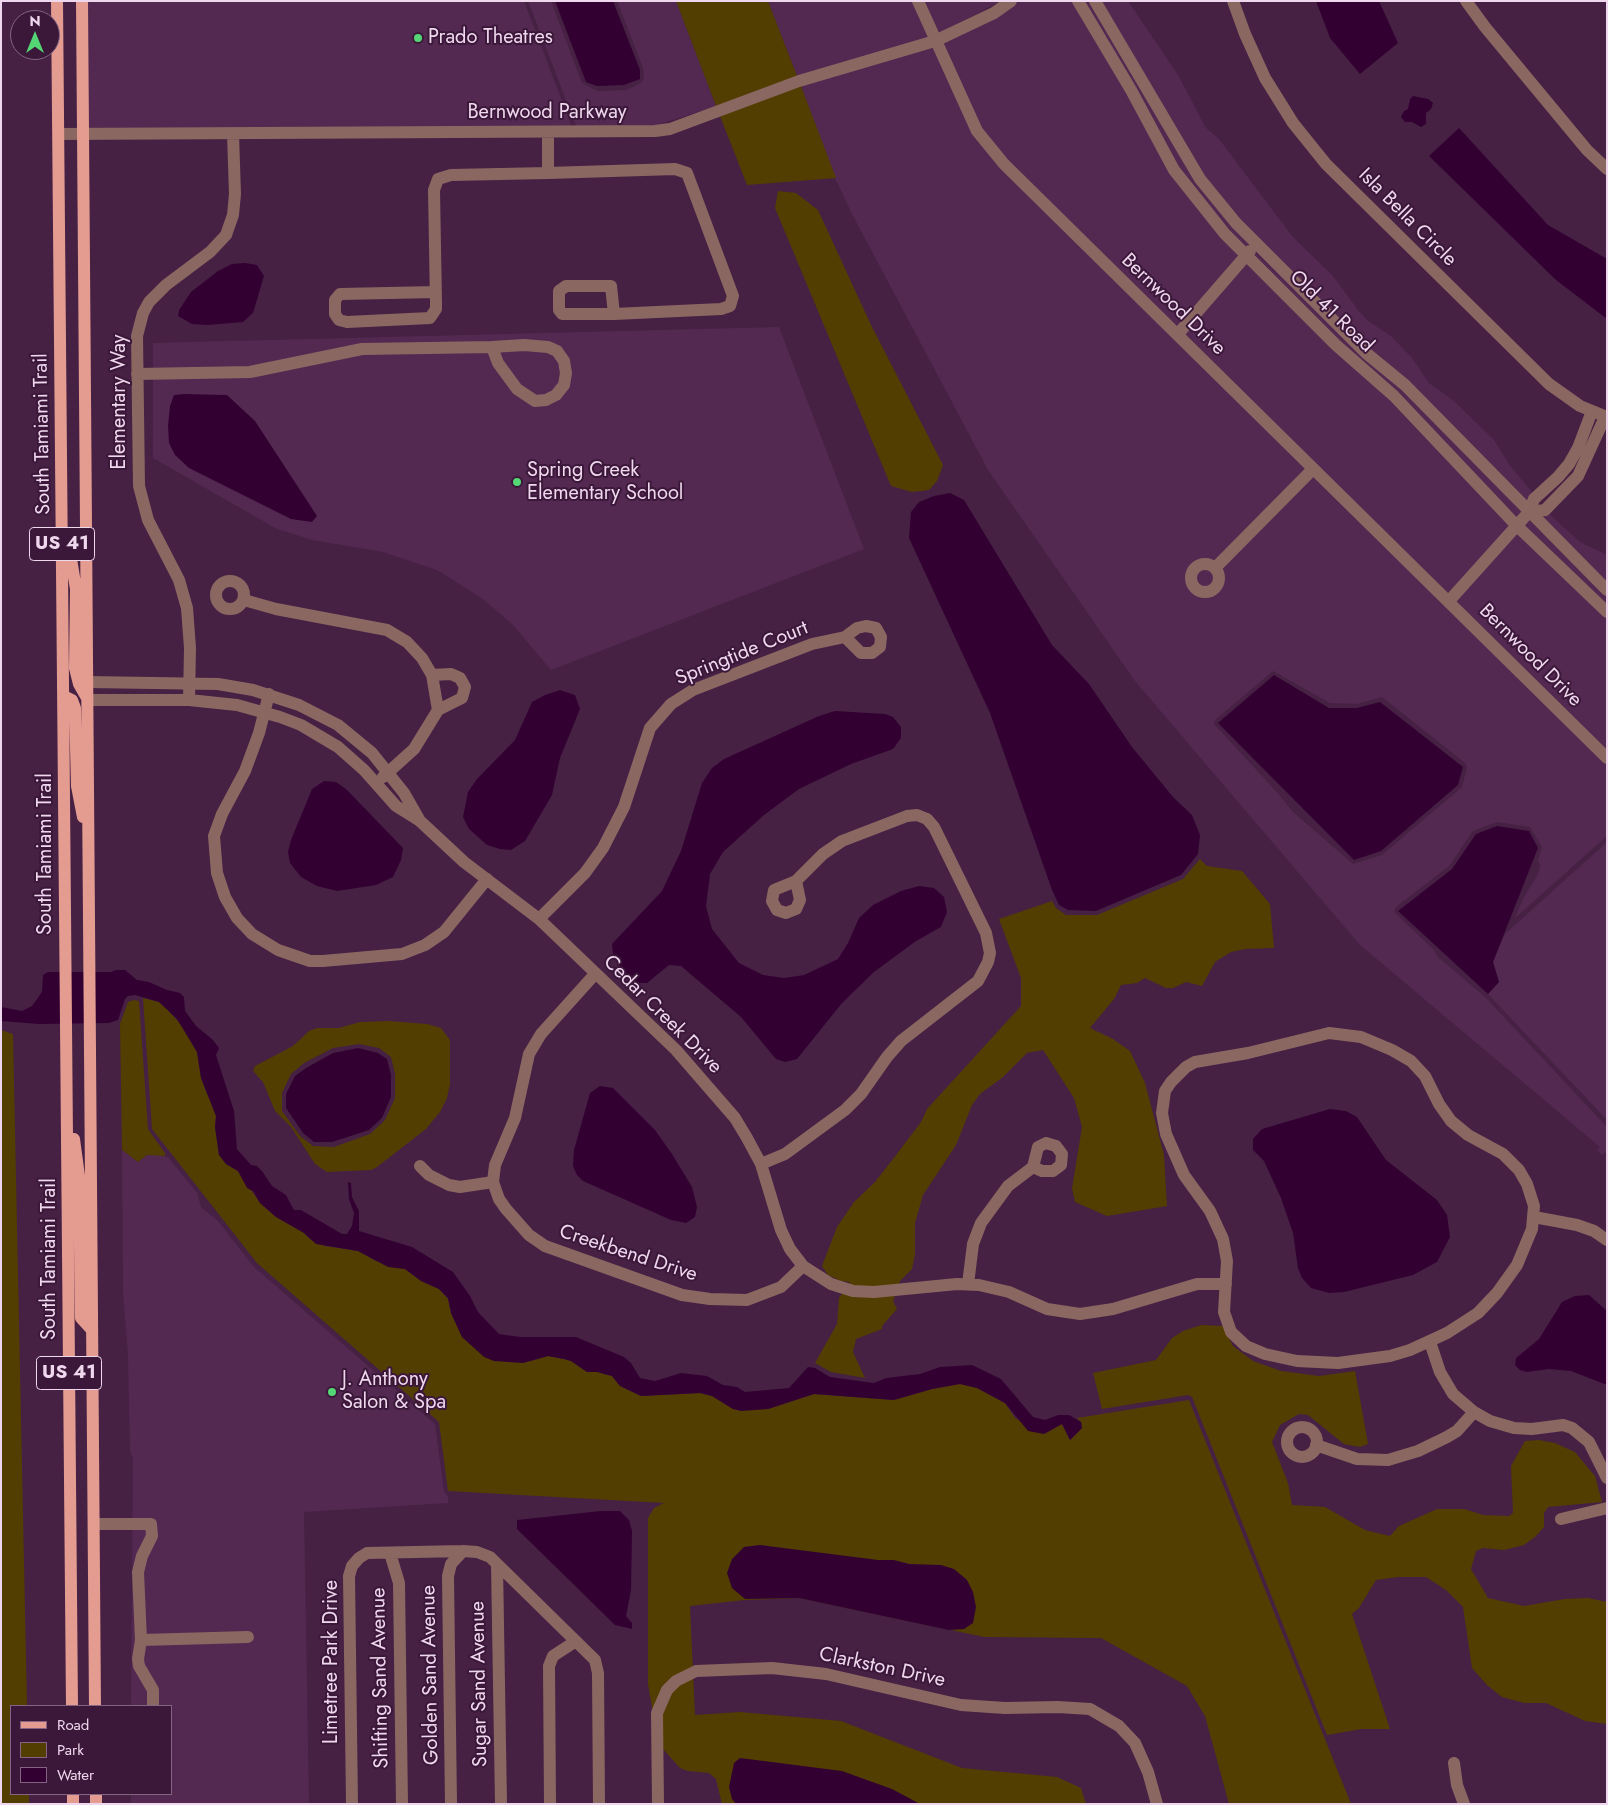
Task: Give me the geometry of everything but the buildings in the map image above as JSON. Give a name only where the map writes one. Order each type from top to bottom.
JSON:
[{"type":"main road","name":"South Tamiami Trail","points":[[57,1],[72,1705]]},
{"type":"main road","name":"South Tamiami Trail","points":[[82,1],[95,1705]]},
{"type":"main road","points":[[62,510],[76,589],[75,668],[79,684],[88,700]]},
{"type":"main road","points":[[64,696],[72,700],[75,708],[77,786],[89,846]]},
{"type":"main road","points":[[67,1097],[79,1176],[81,1318],[92,1330]]},
{"type":"street","name":"Bernwood Drive","points":[[918,1],[977,131],[990,148],[1312,470],[1449,601],[1607,758]]},
{"type":"street","name":"Bernwood Parkway","points":[[59,134],[548,132],[655,131],[670,129],[798,81],[935,41],[994,12],[1011,1]]},
{"type":"street","name":"Old 41 Road","points":[[1078,1],[1174,170],[1245,257],[1336,345],[1394,396],[1516,525],[1607,612]]},
{"type":"street","name":"Old 41 Road","points":[[1095,1],[1200,179],[1256,246],[1366,353],[1405,385],[1607,590]]},
{"type":"street","name":"Isla Bella Circle","points":[[1233,1],[1245,34],[1265,78],[1293,123],[1326,164],[1549,384],[1565,396],[1606,417]]},
{"type":"street","points":[[1466,1],[1484,27],[1587,150],[1607,169]]},
{"type":"street","points":[[548,132],[548,172]]},
{"type":"street","name":"Elementary Way","points":[[189,700],[189,621],[184,594],[148,520],[139,486],[137,336],[143,313],[149,302],[166,285],[219,244],[230,225],[235,194],[233,134]]},
{"type":"street","points":[[436,292],[340,294],[335,300],[335,314],[339,320],[347,322],[427,319],[435,313],[436,292],[434,190],[438,179],[450,175],[682,170],[688,175],[731,291],[732,304],[721,309],[614,314],[562,314],[559,310],[559,291],[566,286],[611,286],[614,314]]},
{"type":"street","points":[[1178,334],[1256,246]]},
{"type":"street","points":[[137,374],[250,372],[362,349],[537,345],[557,351],[565,367],[564,385],[556,395],[546,400],[535,401],[524,396],[498,363],[492,347]]},
{"type":"street","points":[[1592,411],[1578,448],[1569,464],[1558,478],[1534,499],[1529,512],[1545,510],[1578,476],[1606,417]]},
{"type":"street","points":[[1215,568],[1312,470]]},
{"type":"street","name":"Bernwood Drive","points":[[1449,601],[1529,512]]},
{"type":"street","points":[[244,600],[276,609],[387,630],[407,642],[415,650],[432,675],[438,710]]},
{"type":"street","name":"Springtide Court","points":[[539,919],[585,873],[603,848],[624,808],[650,728],[671,704],[693,690],[812,644],[845,637]]},
{"type":"street","points":[[375,784],[418,745],[438,710],[462,698],[465,687],[460,678],[451,674],[432,675]]},
{"type":"street","name":"Cedar Creek Drive","points":[[88,682],[189,682],[241,687],[269,694],[299,705],[338,725],[372,753],[411,803],[420,821]]},
{"type":"street","points":[[269,694],[265,712],[245,771],[222,814],[214,836],[217,873],[224,897],[236,918],[252,934],[284,953],[323,962],[402,954],[425,945],[444,932],[487,878]]},
{"type":"street","name":"Cedar Creek Drive","points":[[88,700],[189,700],[222,702],[265,712],[301,726],[321,736],[347,754],[396,806],[420,821],[438,839],[539,919],[676,1050],[735,1118],[761,1164],[783,1235],[803,1266],[832,1284],[853,1292],[968,1284],[1008,1292],[1053,1311],[1080,1314],[1113,1309],[1196,1284],[1226,1284]]},
{"type":"street","points":[[761,1164],[785,1154],[845,1110],[861,1094],[887,1057],[901,1041],[978,981],[984,972],[990,953],[986,933],[934,827],[927,818],[907,816],[842,841],[823,854],[796,880]]},
{"type":"street","points":[[420,1166],[428,1175],[460,1187],[493,1182],[495,1165],[515,1118],[525,1067],[532,1049],[541,1034],[595,974]]},
{"type":"street","points":[[1329,1033],[1349,1034],[1392,1050],[1418,1068],[1451,1121],[1472,1138],[1503,1154],[1519,1170],[1531,1196],[1534,1217],[1532,1229],[1510,1276],[1497,1293],[1469,1320],[1430,1342],[1390,1356],[1338,1364],[1296,1361],[1265,1354],[1246,1346],[1231,1332],[1224,1312],[1226,1284],[1227,1261],[1223,1239],[1210,1210],[1184,1175],[1166,1134],[1162,1113],[1164,1097],[1171,1082],[1186,1067],[1206,1059],[1248,1053],[1329,1033]]},
{"type":"street","points":[[968,1284],[972,1249],[981,1223],[1008,1186],[1033,1167]]},
{"type":"street","name":"Creekbend Drive","points":[[493,1182],[498,1199],[536,1241],[556,1251],[592,1261],[669,1292],[710,1299],[747,1300],[781,1287],[803,1266]]},
{"type":"street","points":[[1534,1217],[1577,1225],[1594,1231],[1607,1240]]},
{"type":"street","points":[[1430,1342],[1440,1372],[1453,1394],[1474,1412],[1490,1421],[1514,1428],[1532,1429],[1563,1425],[1572,1428],[1589,1442],[1607,1478]]},
{"type":"street","points":[[1316,1445],[1357,1459],[1388,1460],[1418,1451],[1447,1437],[1457,1431],[1474,1412]]},
{"type":"street","points":[[1561,1519],[1607,1508]]},
{"type":"street","points":[[94,1524],[151,1524],[152,1536],[142,1556],[138,1572],[141,1640],[138,1659],[139,1666],[153,1690],[154,1705]]},
{"type":"street","name":"Limetree Park Drive","points":[[352,1804],[349,1576],[352,1566],[367,1553],[462,1551],[485,1554],[595,1660],[598,1673],[599,1804]]},
{"type":"street","name":"Golden Sand Avenue","points":[[451,1804],[448,1576],[451,1564],[462,1551]]},
{"type":"street","name":"Shifting Sand Avenue","points":[[390,1553],[399,1583],[402,1804]]},
{"type":"street","name":"Sugar Sand Avenue","points":[[497,1564],[501,1804]]},
{"type":"street","points":[[141,1640],[248,1637]]},
{"type":"street","points":[[550,1804],[549,1666],[553,1656],[576,1641]]},
{"type":"street","name":"Clarkston Drive","points":[[658,1804],[657,1713],[667,1690],[676,1681],[696,1671],[757,1668],[826,1674],[973,1706],[1006,1708],[1080,1707],[1090,1709],[1119,1726],[1135,1743],[1148,1772],[1157,1804]]},
{"type":"street","points":[[1454,1764],[1457,1784],[1464,1804]]},
{"type":"shaded area","points":[[88,1],[524,1],[572,127],[88,129]]},
{"type":"shaded area","points":[[528,1],[551,1],[582,83],[598,91],[626,90],[641,83],[644,79],[643,68],[617,1],[676,1],[716,106],[654,126],[576,126]]},
{"type":"shaded area","points":[[768,1],[1001,1],[934,36],[797,76]]},
{"type":"shaded area","points":[[1020,1],[1072,1],[1221,238],[1246,264],[1391,400],[1607,619],[1607,836],[1515,918],[1523,899],[1539,872],[1540,865],[1538,860],[1542,847],[1530,827],[1497,822],[1473,831],[1449,866],[1396,907],[1394,912],[1434,950],[1437,956],[1485,997],[1607,1127],[1607,1151],[1602,1155],[1597,1150],[1600,1147],[1360,945],[1135,681],[988,470],[852,214],[835,178],[801,86],[997,17]],"holes":[[[1273,671],[1330,703],[1357,704],[1382,697],[1465,763],[1467,767],[1462,787],[1382,855],[1353,864],[1293,812],[1214,724],[1215,720]]]},
{"type":"shaded area","points":[[1084,1],[1089,1],[1232,227],[1249,245],[1245,249],[1178,167]]},
{"type":"shaded area","points":[[1101,1],[1128,1],[1178,75],[1206,128],[1219,139],[1292,236],[1333,276],[1367,320],[1392,337],[1412,358],[1429,383],[1454,401],[1494,440],[1510,466],[1530,489],[1537,503],[1580,542],[1607,555],[1607,582],[1259,242],[1204,176]]},
{"type":"shaded area","points":[[1256,253],[1402,389],[1522,512],[1517,517],[1253,256]]},
{"type":"shaded area","name":"Spring Creek Elementary School","points":[[779,327],[864,549],[551,670],[513,625],[483,599],[437,570],[383,552],[312,540],[277,529],[153,458],[153,343]]},
{"type":"shaded area","points":[[1529,520],[1607,597],[1607,604],[1524,525]]},
{"type":"shaded area","points":[[1607,842],[1607,1120],[1488,994],[1499,982],[1493,962],[1505,934]]},
{"type":"shaded area","points":[[122,1150],[138,1162],[147,1155],[155,1154],[168,1157],[197,1193],[201,1207],[218,1221],[254,1267],[435,1424],[444,1492],[448,1496],[448,1503],[304,1512],[309,1804],[131,1804],[131,1795],[172,1795],[172,1705],[131,1705],[133,1458],[130,1452],[128,1355],[123,1291]]},
{"type":"green space","points":[[676,1],[768,1],[797,76],[716,106]]},
{"type":"green space","points":[[801,86],[836,178],[747,185],[720,116]]},
{"type":"green space","points":[[778,191],[796,193],[818,210],[871,325],[943,465],[937,481],[929,490],[912,492],[891,486],[775,208]]},
{"type":"green space","points":[[1200,859],[1207,866],[1242,871],[1270,904],[1274,948],[1245,949],[1231,952],[1215,962],[1202,986],[1186,982],[1173,988],[1166,988],[1145,978],[1137,983],[1121,985],[1114,999],[1090,1028],[1113,1039],[1130,1051],[1145,1083],[1164,1155],[1167,1206],[1107,1216],[1075,1202],[1072,1188],[1082,1127],[1074,1098],[1043,1050],[1027,1053],[1003,1077],[980,1094],[972,1105],[956,1145],[923,1195],[915,1223],[915,1254],[912,1269],[900,1281],[893,1301],[897,1309],[882,1326],[882,1329],[856,1339],[853,1352],[865,1378],[831,1372],[815,1363],[837,1324],[839,1298],[850,1282],[841,1281],[828,1275],[822,1266],[837,1227],[854,1202],[875,1182],[893,1159],[921,1122],[927,1109],[1021,1006],[1021,978],[999,919],[1052,901],[1056,908],[1066,915],[1097,915],[1183,879]]},
{"type":"green space","points":[[143,998],[159,1002],[183,1027],[197,1052],[201,1078],[216,1116],[215,1127],[219,1155],[226,1164],[238,1171],[260,1203],[276,1217],[304,1233],[310,1239],[325,1246],[358,1251],[376,1261],[405,1269],[421,1281],[439,1289],[448,1299],[451,1313],[462,1337],[494,1361],[531,1361],[548,1356],[564,1359],[571,1361],[587,1372],[597,1372],[612,1376],[620,1386],[641,1396],[700,1393],[712,1396],[733,1409],[768,1409],[814,1394],[894,1400],[932,1389],[960,1384],[977,1388],[1005,1403],[1015,1418],[1044,1434],[1062,1424],[1070,1440],[1082,1428],[1081,1422],[1077,1418],[1189,1400],[1351,1804],[1229,1804],[1205,1716],[1187,1686],[1101,1638],[984,1637],[799,1598],[745,1600],[690,1606],[695,1715],[740,1712],[841,1721],[962,1768],[1057,1777],[1081,1788],[1086,1804],[722,1804],[716,1779],[709,1773],[688,1771],[680,1768],[663,1749],[653,1713],[648,1684],[648,1518],[654,1508],[664,1503],[448,1491],[439,1422],[257,1263],[152,1129]]},
{"type":"green space","points":[[139,1001],[148,1129],[165,1153],[165,1156],[147,1155],[138,1162],[122,1150],[120,1024],[128,1002]]},
{"type":"green space","points":[[389,1021],[427,1024],[441,1028],[450,1040],[450,1084],[447,1098],[440,1112],[426,1129],[377,1167],[371,1170],[327,1172],[315,1164],[291,1127],[275,1111],[263,1082],[253,1071],[255,1066],[293,1046],[309,1031],[317,1028],[339,1028],[360,1022]],"holes":[[[359,1044],[379,1048],[391,1057],[395,1074],[395,1098],[385,1120],[370,1134],[334,1147],[313,1146],[300,1136],[282,1111],[282,1093],[291,1074],[304,1063],[333,1048]]]},
{"type":"green space","points":[[1,1030],[13,1034],[27,1705],[10,1705],[10,1795],[29,1795],[29,1804],[1,1804]]},
{"type":"green space","points":[[1201,1325],[1223,1326],[1233,1346],[1253,1361],[1281,1371],[1319,1376],[1355,1371],[1368,1444],[1360,1447],[1344,1444],[1308,1415],[1299,1414],[1280,1425],[1272,1442],[1288,1483],[1292,1505],[1325,1507],[1365,1530],[1390,1536],[1399,1526],[1437,1509],[1464,1509],[1483,1515],[1509,1516],[1513,1513],[1511,1466],[1525,1441],[1539,1440],[1555,1443],[1575,1452],[1595,1476],[1602,1502],[1548,1507],[1544,1513],[1544,1527],[1535,1537],[1524,1545],[1504,1550],[1483,1548],[1476,1551],[1471,1569],[1488,1598],[1524,1606],[1565,1599],[1588,1598],[1607,1602],[1607,1724],[1585,1721],[1546,1703],[1524,1703],[1502,1697],[1487,1685],[1472,1668],[1463,1607],[1446,1590],[1426,1577],[1398,1577],[1376,1580],[1359,1608],[1352,1614],[1390,1729],[1362,1729],[1327,1735],[1192,1397],[1188,1395],[1102,1409],[1093,1373],[1156,1360],[1172,1338],[1183,1331]]},
{"type":"water","points":[[555,1],[613,1],[640,70],[640,79],[624,85],[597,86],[586,82]]},
{"type":"water","points":[[1316,1],[1379,1],[1398,43],[1360,74],[1330,38]]},
{"type":"water","points":[[1413,96],[1428,99],[1433,103],[1431,109],[1426,113],[1426,124],[1421,127],[1412,122],[1405,122],[1401,117],[1404,111],[1408,109],[1410,99]]},
{"type":"water","points":[[1459,128],[1548,225],[1607,259],[1607,319],[1556,280],[1429,156]]},
{"type":"water","points":[[245,263],[257,265],[264,276],[253,313],[243,322],[208,325],[192,324],[178,316],[179,310],[191,292],[218,271],[232,264]]},
{"type":"water","points":[[174,395],[227,395],[255,421],[317,516],[312,522],[291,519],[189,468],[175,455],[169,443],[170,406]]},
{"type":"water","points":[[950,493],[964,500],[1052,645],[1089,684],[1132,747],[1173,797],[1192,815],[1200,835],[1198,854],[1181,875],[1096,911],[1068,910],[1059,905],[1052,890],[990,713],[909,538],[911,512],[919,502],[934,496]]},
{"type":"water","points":[[1274,675],[1329,708],[1357,708],[1380,702],[1463,767],[1458,785],[1381,851],[1354,860],[1218,723]]},
{"type":"water","points":[[560,690],[575,695],[580,709],[560,758],[552,795],[525,841],[511,850],[487,845],[469,829],[463,817],[468,792],[477,779],[515,740],[532,702]]},
{"type":"water","points":[[835,711],[885,714],[893,717],[901,727],[901,738],[893,749],[851,764],[799,789],[764,815],[723,852],[710,874],[706,906],[712,929],[739,963],[763,975],[784,978],[804,975],[838,959],[848,943],[859,918],[873,905],[901,891],[919,886],[934,888],[944,897],[947,912],[941,927],[916,941],[874,972],[842,1003],[797,1059],[785,1062],[776,1059],[741,1017],[681,966],[669,965],[647,983],[639,983],[620,969],[613,954],[612,944],[662,891],[681,851],[702,783],[712,768],[724,759],[819,716]]},
{"type":"water","points":[[324,781],[336,782],[346,789],[403,848],[401,860],[393,877],[376,885],[337,891],[317,886],[301,877],[290,863],[288,852],[291,840],[312,789]]},
{"type":"water","points":[[1497,826],[1529,831],[1538,848],[1493,962],[1499,982],[1488,994],[1398,911],[1452,869],[1476,834]]},
{"type":"water","points":[[125,970],[137,980],[149,982],[167,990],[180,993],[184,997],[185,1011],[196,1026],[213,1040],[219,1048],[216,1055],[234,1111],[237,1149],[251,1165],[257,1166],[262,1171],[272,1186],[286,1195],[294,1210],[301,1210],[342,1234],[347,1234],[352,1226],[354,1213],[349,1199],[348,1182],[351,1183],[352,1197],[359,1211],[359,1231],[412,1247],[453,1272],[470,1296],[478,1312],[499,1334],[520,1337],[576,1337],[624,1357],[631,1363],[640,1378],[655,1381],[681,1373],[707,1376],[723,1385],[737,1387],[745,1392],[789,1388],[808,1367],[815,1368],[830,1377],[874,1383],[886,1378],[920,1374],[940,1367],[972,1365],[1001,1379],[1033,1417],[1045,1420],[1058,1415],[1069,1415],[1081,1422],[1082,1428],[1070,1440],[1062,1424],[1044,1434],[1028,1431],[1005,1403],[977,1388],[960,1384],[932,1389],[894,1400],[814,1394],[768,1409],[741,1411],[733,1409],[712,1396],[700,1393],[641,1396],[620,1386],[612,1376],[597,1372],[587,1372],[571,1361],[564,1359],[548,1356],[523,1363],[494,1361],[484,1357],[462,1337],[451,1313],[448,1298],[439,1289],[421,1281],[405,1269],[388,1267],[358,1251],[316,1244],[304,1233],[276,1217],[260,1203],[253,1191],[247,1188],[238,1171],[226,1164],[219,1155],[215,1127],[216,1116],[201,1078],[197,1052],[177,1019],[159,1002],[135,995],[128,996],[125,999],[118,1020],[109,1023],[39,1024],[1,1021],[1,1007],[22,1011],[32,1006],[42,992],[43,975],[48,972],[111,972]]},
{"type":"water","points":[[358,1048],[378,1053],[387,1059],[391,1075],[391,1097],[382,1118],[369,1130],[332,1142],[314,1142],[303,1133],[286,1108],[286,1094],[295,1076],[306,1068],[333,1053]]},
{"type":"water","points":[[600,1086],[613,1088],[655,1130],[692,1187],[697,1207],[695,1217],[686,1223],[671,1220],[583,1181],[577,1175],[573,1166],[574,1150],[590,1093]]},
{"type":"water","points":[[1330,1109],[1346,1111],[1357,1117],[1386,1160],[1437,1200],[1447,1215],[1450,1237],[1437,1262],[1413,1275],[1344,1292],[1329,1293],[1311,1288],[1302,1278],[1298,1268],[1293,1233],[1281,1198],[1264,1161],[1253,1150],[1253,1139],[1262,1129]]},
{"type":"water","points":[[1589,1295],[1607,1311],[1607,1385],[1571,1371],[1549,1369],[1527,1372],[1520,1370],[1515,1365],[1516,1358],[1539,1339],[1562,1302],[1575,1296]]},
{"type":"water","points":[[601,1511],[620,1511],[629,1520],[632,1531],[631,1590],[626,1616],[632,1623],[632,1629],[615,1625],[517,1529],[517,1520]]},
{"type":"water","points":[[760,1545],[878,1560],[894,1560],[909,1564],[941,1565],[954,1569],[967,1580],[973,1592],[976,1607],[973,1623],[964,1629],[949,1630],[799,1598],[745,1599],[732,1588],[727,1573],[732,1559],[744,1547]]},
{"type":"water","points":[[740,1758],[842,1771],[892,1789],[920,1804],[736,1804],[732,1799],[729,1787],[734,1763]]},
{"type":"place","name":"Prado Theatres","points":[[418,38]]},
{"type":"place","name":"Spring Creek Elementary School","points":[[517,482]]},
{"type":"place","name":"J. Anthony Salon & Spa","points":[[332,1392]]}]
